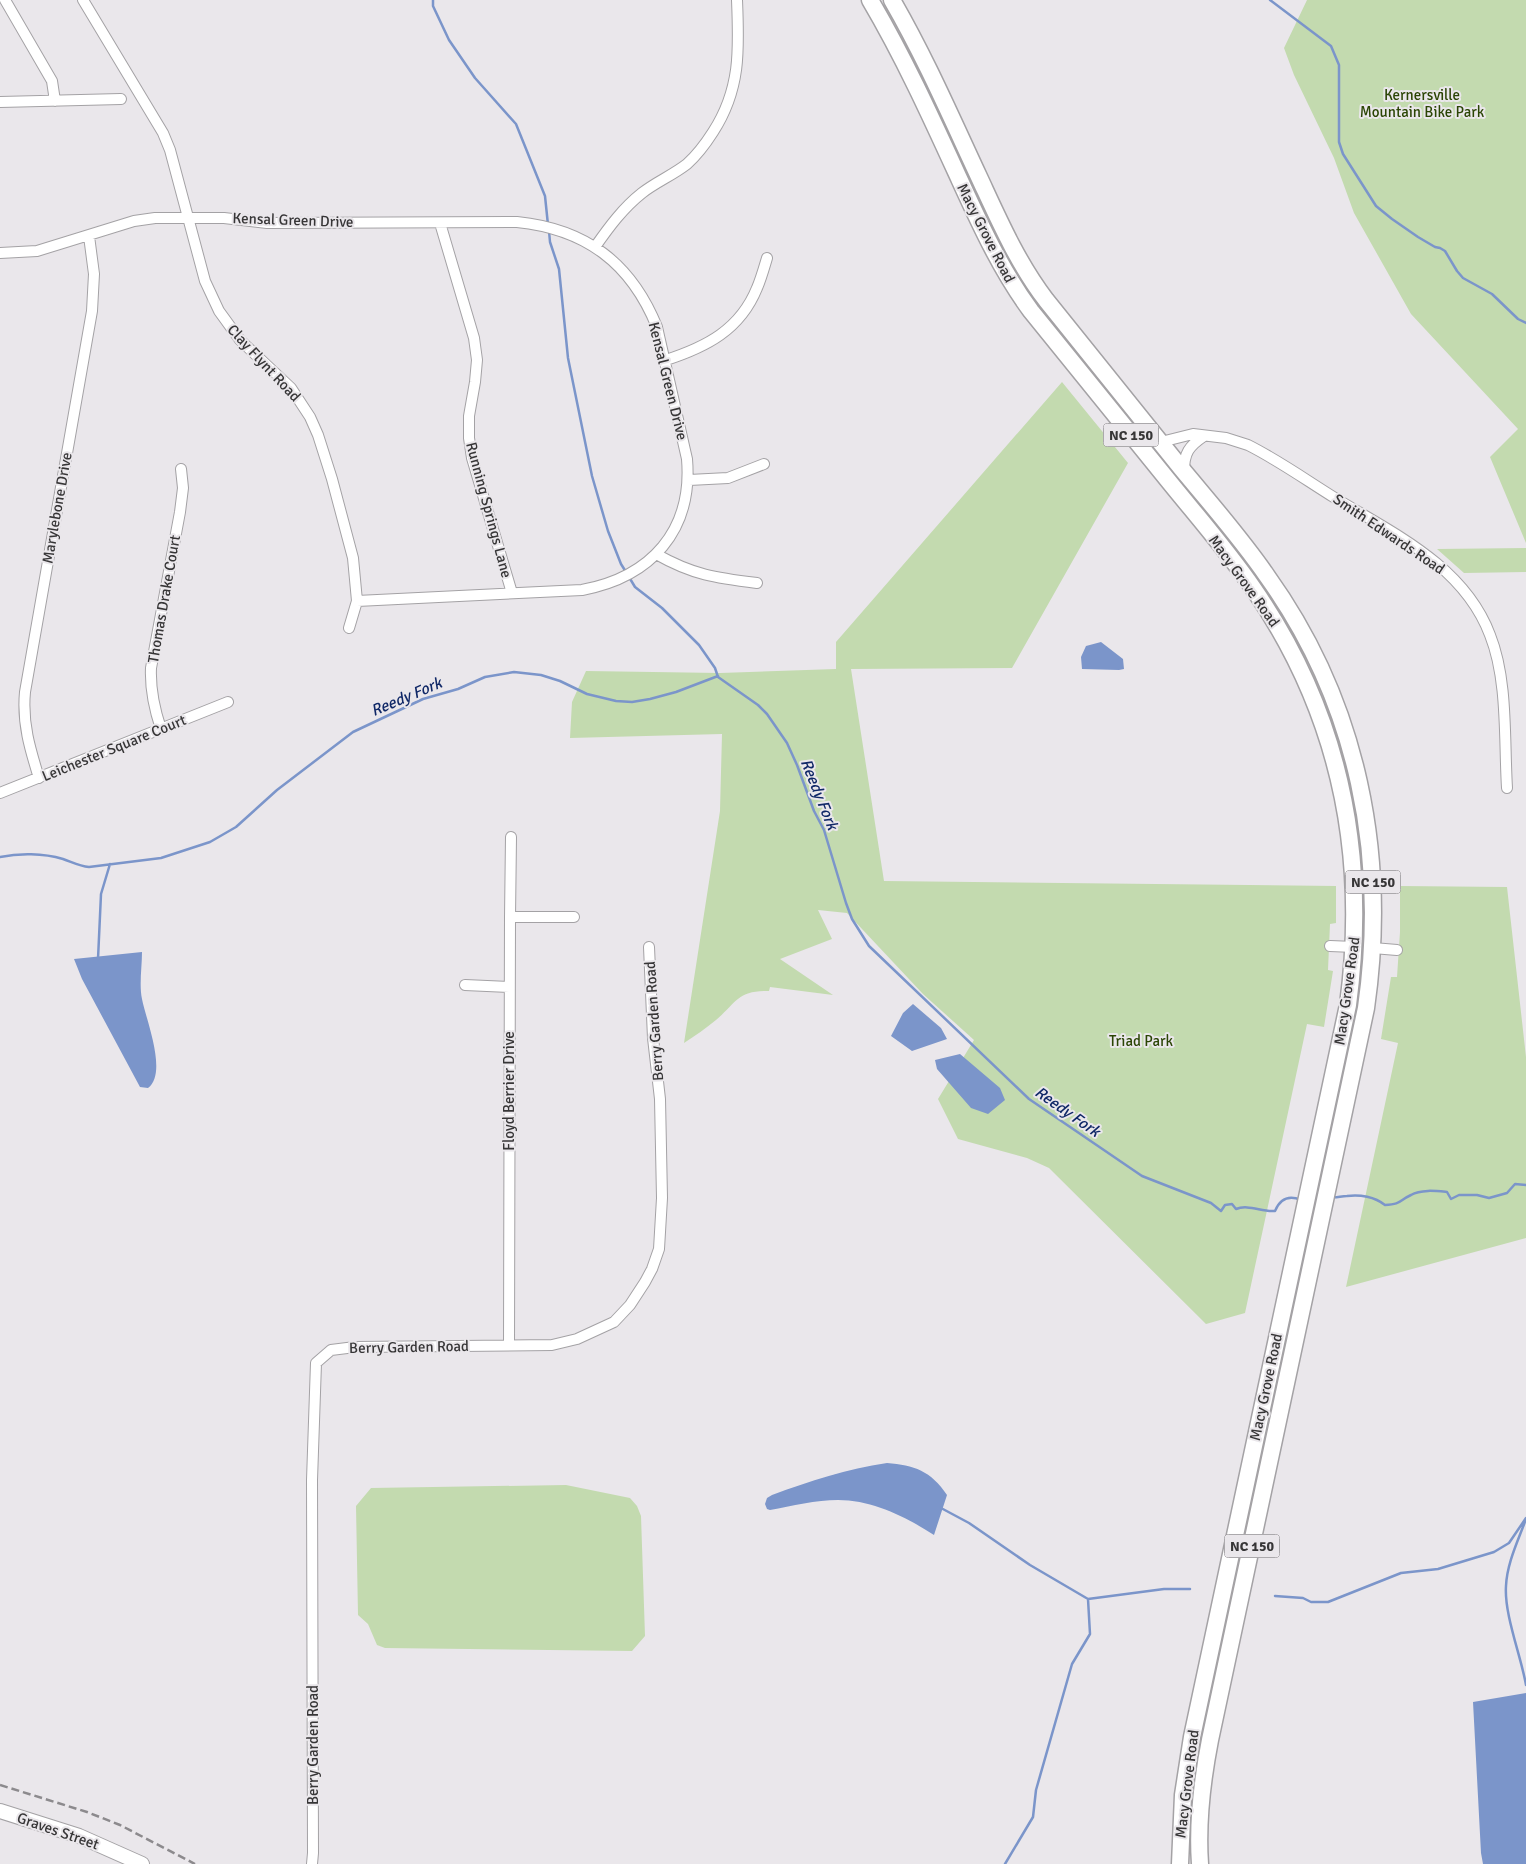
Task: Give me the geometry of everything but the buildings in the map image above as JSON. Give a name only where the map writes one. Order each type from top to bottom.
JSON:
[{"type":"main road","name":"Macy Grove Road","points":[[870,0],[899,52],[989,244],[1010,280],[1031,311],[1252,587],[1289,647],[1309,687],[1326,731],[1348,819],[1354,884],[1354,947],[1344,1025],[1187,1766],[1181,1815],[1180,1864]]},
{"type":"main road","name":"Macy Grove Road","points":[[892,0],[925,60],[1014,253],[1035,285],[1253,556],[1306,638],[1335,703],[1350,747],[1362,794],[1369,838],[1373,883],[1373,948],[1366,1008],[1206,1759],[1201,1797],[1200,1864]]},
{"type":"main road","points":[[931,117],[985,211],[988,214],[996,215]]},
{"type":"main road","points":[[1156,465],[1165,465],[1171,469],[1253,556]]},
{"type":"main road","points":[[1348,819],[1363,896],[1365,938],[1367,944],[1373,948]]},
{"type":"main road","points":[[1347,1100],[1362,964],[1360,952],[1354,947]]},
{"type":"main road","points":[[1217,1618],[1215,1670],[1209,1700],[1212,1706],[1217,1709]]},
{"type":"street","points":[[5,0],[52,81],[56,101]]},
{"type":"street","name":"Clay Flynt Road","points":[[83,0],[163,133],[170,150],[205,280],[219,311],[240,340],[291,388],[310,417],[318,435],[353,558],[357,601],[348,628]]},
{"type":"street","points":[[595,248],[612,222],[626,207],[687,164],[699,152],[722,118],[732,95],[737,71],[739,48],[737,0]]},
{"type":"street","points":[[0,102],[121,99]]},
{"type":"street","name":"Kensal Green Drive","points":[[0,254],[37,251],[134,221],[224,218],[266,223],[517,222],[536,224],[568,232],[612,260],[637,287],[649,307],[657,327],[687,459],[689,480],[680,519],[669,537],[656,554],[640,568],[618,580],[598,587],[582,590],[357,601]]},
{"type":"street","name":"Running Springs Lane","points":[[440,222],[474,338],[477,360],[469,431],[472,458],[512,594]]},
{"type":"street","name":"Marylebone Drive","points":[[39,778],[27,740],[24,720],[25,692],[92,311],[94,274],[89,236]]},
{"type":"street","points":[[666,360],[692,352],[726,331],[745,311],[757,288],[767,258]]},
{"type":"street","name":"Smith Edwards Road","points":[[1161,442],[1193,434],[1237,441],[1258,450],[1404,540],[1438,564],[1461,585],[1478,608],[1496,651],[1503,705],[1507,788]]},
{"type":"street","points":[[1184,472],[1187,451],[1204,436]]},
{"type":"street","points":[[689,480],[728,478],[764,464]]},
{"type":"street","name":"Thomas Drake Court","points":[[161,729],[150,686],[151,668],[180,512],[183,488],[182,469]]},
{"type":"street","points":[[656,554],[676,566],[698,574],[757,583]]},
{"type":"street","name":"Leichester Square Court","points":[[0,793],[228,702]]},
{"type":"street","name":"Floyd Berrier Drive","points":[[509,1345],[511,837]]},
{"type":"street","points":[[510,917],[574,917]]},
{"type":"street","points":[[1330,946],[1354,947]]},
{"type":"street","name":"Berry Garden Road","points":[[312,1864],[312,1480],[316,1363],[331,1350],[355,1347],[552,1345],[577,1339],[614,1322],[630,1305],[652,1269],[658,1248],[662,1198],[660,1099],[654,1038],[649,947]]},
{"type":"street","points":[[1373,948],[1397,950]]},
{"type":"street","points":[[465,985],[510,987]]},
{"type":"street","name":"Graves Street","points":[[0,1812],[79,1836],[142,1864]]},
{"type":"green space","name":"Kernersville Mountain Bike Park","points":[[1307,0],[1526,0],[1526,543],[1490,457],[1518,429],[1411,314],[1354,213],[1334,158],[1294,75],[1284,48]]},
{"type":"green space","name":"Triad Park","points":[[1062,382],[1128,463],[1012,668],[851,669],[884,881],[1336,886],[1336,923],[1330,924],[1328,970],[1333,971],[1324,1027],[1307,1024],[1245,1313],[1206,1324],[1049,1168],[1027,1158],[958,1139],[938,1099],[974,1040],[923,994],[847,913],[818,910],[832,939],[780,959],[833,995],[770,987],[769,991],[759,991],[744,995],[716,1020],[684,1043],[720,811],[722,734],[570,738],[572,702],[586,671],[720,673],[836,669],[836,642]]},
{"type":"green space","points":[[1526,548],[1526,572],[1464,573],[1437,549]]},
{"type":"green space","points":[[1400,886],[1507,887],[1526,1057],[1526,1238],[1346,1287],[1398,1043],[1381,1039],[1391,977],[1397,977],[1400,932]]},
{"type":"green space","points":[[566,1485],[630,1498],[637,1506],[641,1516],[645,1636],[632,1651],[385,1648],[377,1645],[368,1624],[358,1615],[356,1506],[371,1488]]},
{"type":"water","points":[[1101,642],[1123,659],[1124,669],[1082,669],[1081,657],[1086,646]]},
{"type":"water","points":[[142,952],[141,994],[156,1059],[154,1081],[148,1088],[140,1087],[82,979],[74,959]]},
{"type":"water","points":[[913,1004],[941,1028],[947,1039],[912,1051],[891,1036],[903,1013]]},
{"type":"water","points":[[960,1054],[1000,1088],[1005,1100],[988,1114],[971,1108],[937,1069],[935,1060]]},
{"type":"water","points":[[887,1463],[906,1465],[921,1471],[935,1480],[947,1495],[934,1535],[901,1516],[864,1503],[830,1500],[770,1510],[767,1509],[765,1504],[767,1498],[772,1495],[800,1485],[843,1472]]},
{"type":"water","points":[[1526,1693],[1526,1864],[1483,1864],[1473,1702]]},
{"type":"waterway","points":[[433,0],[433,6],[449,40],[475,78],[516,124],[545,196],[548,225]]},
{"type":"waterway","points":[[1270,0],[1331,46],[1339,65],[1339,142],[1343,154],[1376,206],[1418,237],[1445,251],[1463,278],[1492,294],[1518,319],[1526,323]]},
{"type":"waterway","points":[[549,231],[550,242],[559,269],[568,358],[592,476],[608,531],[626,572]]},
{"type":"waterway","name":"Reedy Fork","points":[[629,577],[635,587],[662,608],[699,645],[715,668],[718,677],[758,705],[767,714],[787,743],[814,811],[824,830],[852,919],[869,946],[1029,1099],[1142,1176],[1211,1203],[1221,1211],[1225,1205],[1232,1204],[1236,1209],[1245,1207],[1275,1211],[1285,1199],[1301,1200]]},
{"type":"waterway","name":"Reedy Fork","points":[[0,857],[23,854],[39,855],[55,857],[89,867],[161,858],[210,842],[236,827],[277,790],[353,732],[423,699],[458,689],[485,677],[514,672],[541,675],[560,681],[587,694],[616,701],[632,702],[676,692],[718,676]]},
{"type":"waterway","points":[[98,959],[101,894],[110,864]]},
{"type":"waterway","name":"Reedy Fork","points":[[1331,1197],[1362,1196],[1372,1198],[1385,1205],[1390,1205],[1415,1193],[1424,1191],[1447,1192],[1451,1199],[1459,1195],[1477,1195],[1489,1198],[1507,1193],[1515,1184],[1526,1185]]},
{"type":"waterway","points":[[941,1508],[969,1523],[1030,1565],[1088,1599],[1164,1589],[1190,1589]]},
{"type":"waterway","points":[[1275,1596],[1303,1598],[1311,1602],[1328,1602],[1401,1573],[1438,1569],[1494,1552],[1509,1543],[1526,1518]]},
{"type":"waterway","points":[[1526,1519],[1511,1560],[1506,1586],[1510,1622],[1526,1685]]},
{"type":"waterway","points":[[1005,1864],[1033,1817],[1036,1790],[1072,1664],[1090,1634],[1088,1599]]},
{"type":"railway","points":[[0,1785],[87,1812],[120,1825],[195,1864]]}]
